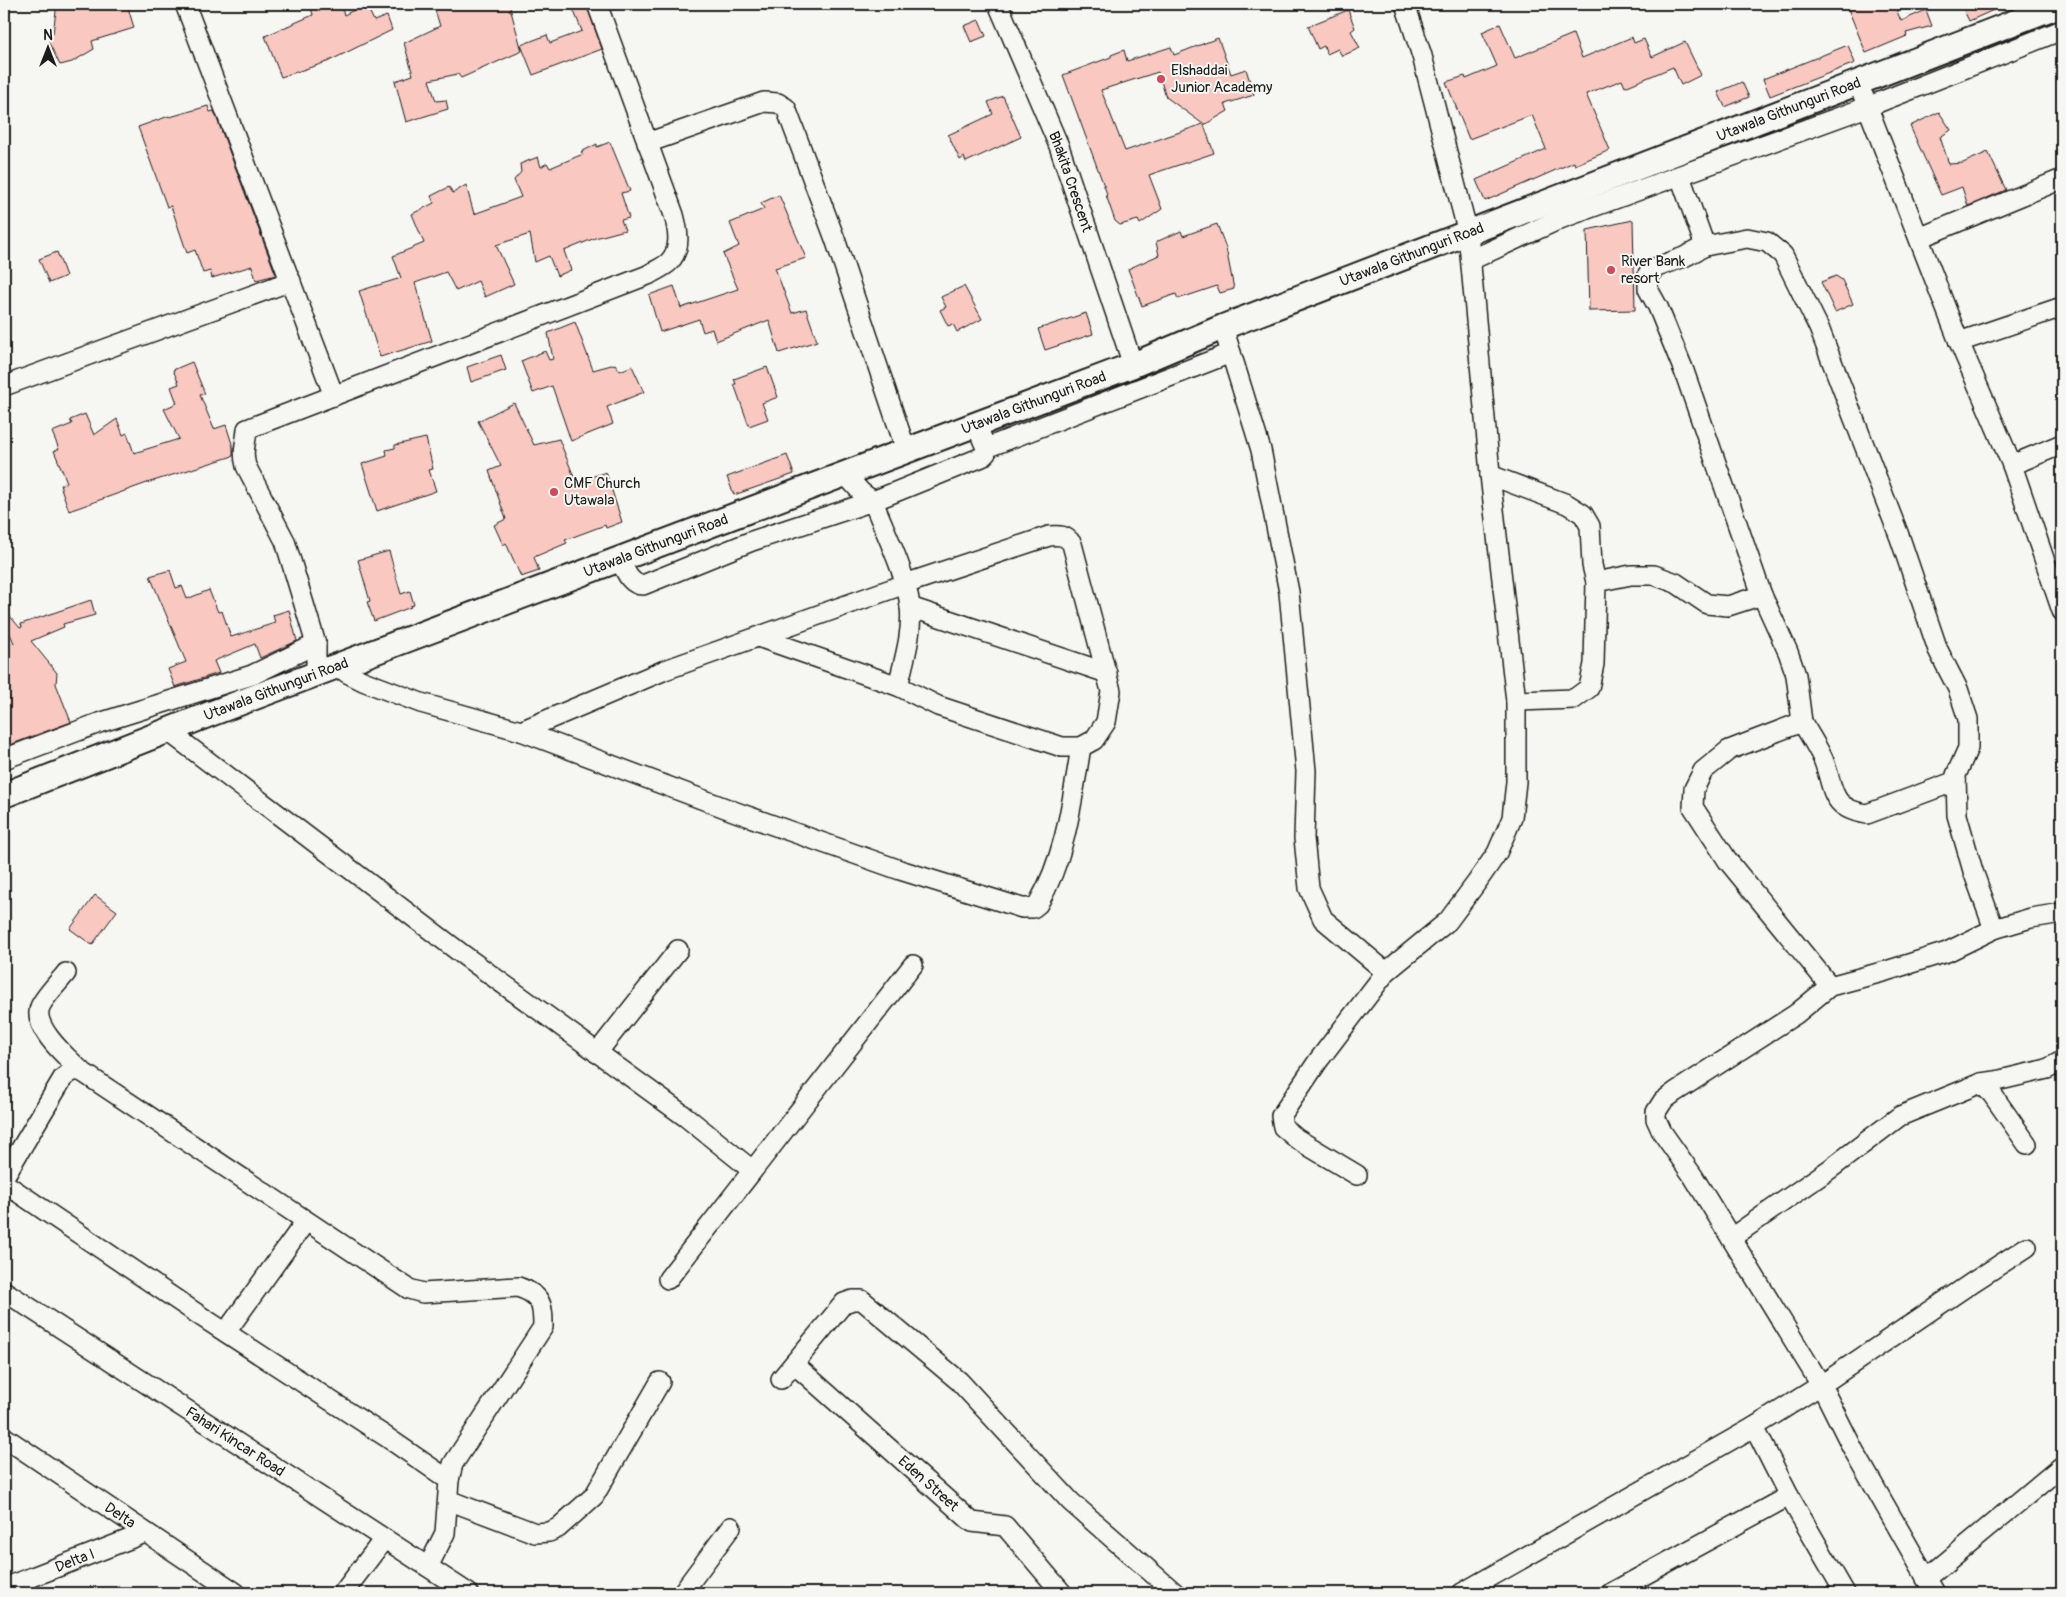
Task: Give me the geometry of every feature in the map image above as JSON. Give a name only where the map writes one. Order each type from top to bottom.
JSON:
[{"type":"street","points":[[185,4],[334,396]]},
{"type":"street","points":[[316,674],[316,644],[285,542],[246,466],[243,453],[247,429],[648,275],[669,262],[676,250],[679,235],[648,143],[597,4]]},
{"type":"street","name":"Bhakita Crescent","points":[[998,4],[1059,146],[1133,365]]},
{"type":"street","points":[[1358,1175],[1297,1139],[1283,1127],[1281,1116],[1318,1061],[1386,972],[1448,922],[1497,853],[1512,818],[1516,782],[1516,701],[1490,474],[1468,233],[1424,66],[1405,4]]},
{"type":"street","name":"Utawala Githunguri Road","points":[[4,795],[168,731],[255,686],[316,674],[339,666],[619,558],[1133,365],[1223,328],[2062,4]]},
{"type":"street","points":[[1471,260],[1560,219],[1867,107],[2062,30]]},
{"type":"street","points":[[1858,83],[1960,342],[2012,465],[2057,583],[2062,611]]},
{"type":"street","points":[[648,143],[764,102],[778,103],[786,108],[835,239],[906,450]]},
{"type":"street","points":[[1680,176],[1705,246]]},
{"type":"street","points":[[1919,238],[2062,179]]},
{"type":"street","points":[[1956,782],[1867,814],[1852,812],[1836,798],[1823,758],[1802,722],[1796,675],[1788,652],[1762,595],[1684,371],[1658,307],[1648,289],[1648,274],[1657,267],[1684,257],[1705,246],[1747,238],[1767,242],[1783,255],[1819,328],[1900,538],[1938,650],[1958,690],[1968,719],[1968,748],[1956,775],[1957,815],[1973,871],[1994,930]]},
{"type":"street","points":[[4,386],[290,281]]},
{"type":"street","points":[[1960,342],[2062,307]]},
{"type":"street","points":[[1223,328],[1261,450],[1289,592],[1306,770],[1304,838],[1309,888],[1323,919],[1386,972]]},
{"type":"street","points":[[986,448],[1231,353]]},
{"type":"street","points":[[619,558],[632,581],[636,585],[643,585],[752,541],[872,501],[982,457],[986,453],[986,448],[976,424]]},
{"type":"street","points":[[2012,465],[2062,444]]},
{"type":"street","points":[[844,473],[872,501],[905,584],[910,607],[909,637],[898,686]]},
{"type":"street","points":[[1490,474],[1567,504],[1583,514],[1590,526],[1592,565],[1596,582],[1594,664],[1589,688],[1574,699],[1516,701]]},
{"type":"street","points":[[740,513],[752,541]]},
{"type":"street","points":[[521,732],[665,670],[905,584],[1049,536],[1067,537],[1072,544],[1112,691],[1106,722],[1094,740],[1081,747],[1062,748],[938,706],[898,686],[758,637]]},
{"type":"street","points":[[1596,582],[1631,576],[1654,576],[1676,583],[1707,604],[1728,606],[1762,595]]},
{"type":"street","points":[[910,607],[1107,672]]},
{"type":"street","points":[[4,759],[99,724],[255,686],[316,644]]},
{"type":"street","points":[[339,666],[363,682],[421,703],[521,732],[736,812],[900,870],[1022,908],[1033,908],[1038,904],[1057,867],[1068,826],[1081,747]]},
{"type":"street","points":[[1802,722],[1729,750],[1704,771],[1694,790],[1693,807],[1728,861],[1830,986]]},
{"type":"street","points":[[99,724],[111,753]]},
{"type":"street","points":[[168,731],[462,954],[686,1117],[752,1170]]},
{"type":"street","points":[[2062,912],[2031,918],[1994,930],[1947,952],[1830,986],[1796,1014],[1663,1101],[1656,1112],[1656,1119],[1662,1132],[1692,1176],[1822,1385],[1854,1451],[1930,1586],[2062,1466]]},
{"type":"street","points":[[597,1053],[678,950]]},
{"type":"street","points":[[668,1279],[913,965]]},
{"type":"street","points":[[66,973],[40,1008],[40,1020],[47,1036],[81,1071],[410,1289],[423,1293],[518,1287],[533,1292],[540,1302],[543,1314],[543,1327],[453,1464],[449,1480],[445,1533],[428,1567]]},
{"type":"street","points":[[1731,1238],[1830,1169],[1900,1116],[1981,1083],[2047,1070],[2062,1061]]},
{"type":"street","points":[[4,1177],[62,1078],[72,1071],[81,1071]]},
{"type":"street","points":[[1981,1083],[1992,1094],[2027,1144]]},
{"type":"street","points":[[4,1184],[449,1480]]},
{"type":"street","points":[[226,1332],[306,1221]]},
{"type":"street","points":[[1462,1593],[1754,1427],[1822,1385],[2026,1247]]},
{"type":"street","name":"Fahari Kincar Road","points":[[4,1291],[468,1593]]},
{"type":"street","points":[[781,1379],[844,1303],[862,1300],[959,1381],[1072,1502],[1175,1593]]},
{"type":"street","name":"Eden Street","points":[[794,1364],[972,1522],[1005,1526],[1062,1593]]},
{"type":"street","points":[[448,1500],[535,1533],[549,1532],[558,1528],[594,1496],[660,1382]]},
{"type":"street","points":[[1754,1427],[1789,1496],[1845,1593]]},
{"type":"street","name":"Delta","points":[[4,1437],[236,1593]]},
{"type":"street","points":[[1611,1593],[1789,1496]]},
{"type":"street","points":[[682,1593],[731,1527]]},
{"type":"street","name":"Delta I","points":[[4,1588],[145,1533]]},
{"type":"street","points":[[343,1593],[384,1539]]},
{"type":"building","points":[[57,4],[127,4],[134,28],[92,41],[94,49],[72,62],[60,65],[48,41],[53,33]]},
{"type":"building","points":[[310,4],[340,4],[344,15],[366,4],[374,21],[387,16],[392,30],[327,62],[281,77],[265,36],[313,15]]},
{"type":"building","points":[[433,4],[509,4],[522,51],[461,78],[458,74],[429,80],[436,101],[446,100],[448,109],[406,122],[395,81],[413,75],[404,43],[440,26]]},
{"type":"building","points":[[571,4],[586,4],[602,49],[533,75],[521,45],[547,35],[550,43],[582,31]]},
{"type":"building","points":[[1846,4],[1894,4],[1901,21],[1926,10],[1932,26],[1906,33],[1907,36],[1866,53]]},
{"type":"building","points":[[1961,4],[2007,4],[1969,21]]},
{"type":"building","points":[[1348,10],[1355,28],[1351,31],[1360,48],[1342,56],[1338,49],[1327,54],[1324,46],[1318,49],[1308,26]]},
{"type":"building","points":[[979,20],[986,36],[971,42],[964,26]]},
{"type":"building","points":[[1500,24],[1515,58],[1573,34],[1582,58],[1632,37],[1634,43],[1644,39],[1652,57],[1685,42],[1701,75],[1681,85],[1673,67],[1625,87],[1622,80],[1586,94],[1610,150],[1575,165],[1574,162],[1485,201],[1476,180],[1546,149],[1532,115],[1469,139],[1446,82],[1465,76],[1466,79],[1497,66],[1482,32]]},
{"type":"building","points":[[1218,38],[1231,74],[1246,69],[1254,95],[1225,104],[1228,111],[1204,125],[1214,153],[1149,175],[1162,209],[1140,224],[1138,220],[1120,225],[1115,221],[1107,194],[1063,75],[1111,57],[1111,55],[1124,50],[1127,61],[1171,47],[1174,55]],"holes":[[[1158,72],[1166,97],[1203,124],[1125,151],[1101,90]]]},
{"type":"building","points":[[1848,45],[1855,63],[1770,96],[1763,79]]},
{"type":"building","points":[[1742,82],[1749,97],[1725,107],[1718,92]]},
{"type":"building","points":[[1003,96],[1021,137],[966,162],[964,157],[960,160],[948,135],[993,114],[988,102]]},
{"type":"building","points":[[208,106],[210,112],[214,111],[276,275],[256,280],[252,266],[212,278],[210,271],[203,273],[195,250],[187,253],[171,206],[167,207],[138,127],[169,116]]},
{"type":"building","points":[[1939,112],[1951,130],[1940,137],[1949,164],[1963,163],[1988,152],[2006,190],[1968,206],[1962,187],[1941,195],[1910,126]]},
{"type":"building","points":[[610,142],[630,191],[621,193],[629,218],[621,220],[625,230],[595,238],[564,251],[571,270],[557,276],[549,256],[535,262],[530,234],[496,245],[514,284],[485,297],[478,281],[456,291],[446,272],[415,283],[432,341],[380,357],[359,291],[401,278],[393,256],[424,243],[412,214],[434,203],[431,196],[449,187],[453,193],[466,185],[474,214],[521,197],[514,180],[521,172],[520,164],[538,157],[541,167],[547,163],[550,168],[583,154],[581,152],[597,144],[597,147]]},
{"type":"building","points":[[779,195],[806,258],[775,268],[792,313],[806,309],[817,341],[779,353],[769,320],[716,341],[712,329],[703,332],[699,319],[660,332],[649,295],[674,286],[681,308],[738,289],[723,254],[739,246],[730,223],[764,209],[761,203]]},
{"type":"building","name":"River Bank resort","points":[[1633,220],[1635,310],[1589,311],[1587,230]]},
{"type":"building","points":[[1217,224],[1226,248],[1234,289],[1220,293],[1217,286],[1178,299],[1176,294],[1142,306],[1128,269],[1159,255],[1156,242],[1181,231],[1183,236]]},
{"type":"building","points":[[57,252],[66,276],[49,283],[39,259]]},
{"type":"building","points":[[1836,276],[1842,280],[1853,304],[1835,312],[1821,282]]},
{"type":"building","points":[[964,286],[982,319],[957,332],[953,324],[948,326],[940,310],[946,307],[941,297]]},
{"type":"building","points":[[1086,313],[1093,334],[1045,350],[1038,329]]},
{"type":"building","points":[[575,322],[593,370],[615,364],[620,371],[632,366],[644,392],[607,407],[613,424],[571,441],[552,386],[533,393],[521,361],[545,351],[549,360],[553,359],[548,333]]},
{"type":"building","points":[[501,355],[506,370],[471,382],[467,367]]},
{"type":"building","points":[[192,362],[205,394],[200,395],[214,429],[226,425],[233,447],[233,456],[147,483],[69,511],[60,485],[67,482],[54,451],[59,449],[52,432],[72,424],[70,420],[85,414],[94,435],[117,419],[123,435],[127,433],[134,453],[179,439],[164,409],[177,403],[171,387],[179,384],[173,370]]},
{"type":"building","points":[[767,367],[778,397],[762,403],[768,419],[749,426],[734,384],[736,384],[734,379]]},
{"type":"building","points":[[514,403],[534,445],[559,439],[576,482],[606,472],[622,522],[606,528],[605,525],[565,540],[567,543],[534,557],[539,571],[521,577],[506,543],[503,545],[494,525],[506,519],[489,471],[501,466],[478,421]]},
{"type":"building","points":[[426,438],[433,469],[429,470],[436,491],[377,511],[362,464],[387,456],[386,450],[395,448],[395,445]]},
{"type":"building","points":[[787,455],[794,474],[734,495],[727,477]]},
{"type":"building","points":[[389,551],[401,594],[410,591],[414,605],[374,621],[367,602],[370,601],[358,560]]},
{"type":"building","points":[[170,570],[176,588],[182,586],[187,599],[209,590],[218,612],[222,611],[231,637],[275,623],[273,615],[289,610],[297,641],[260,658],[255,644],[214,661],[219,673],[175,687],[168,669],[186,662],[150,576]]},
{"type":"building","points":[[91,600],[95,615],[63,624],[64,627],[31,641],[57,673],[56,684],[71,722],[4,747],[4,645],[14,643],[4,620],[4,609],[20,628],[22,627],[21,624]]},
{"type":"building","points":[[95,895],[117,911],[92,945],[70,929]]},
{"type":"place","name":"Elshaddai Junior Academy","points":[[1161,79]]},
{"type":"place","name":"River Bank resort","points":[[1611,270]]},
{"type":"place","name":"CMF Church Utawala","points":[[554,492]]}]
